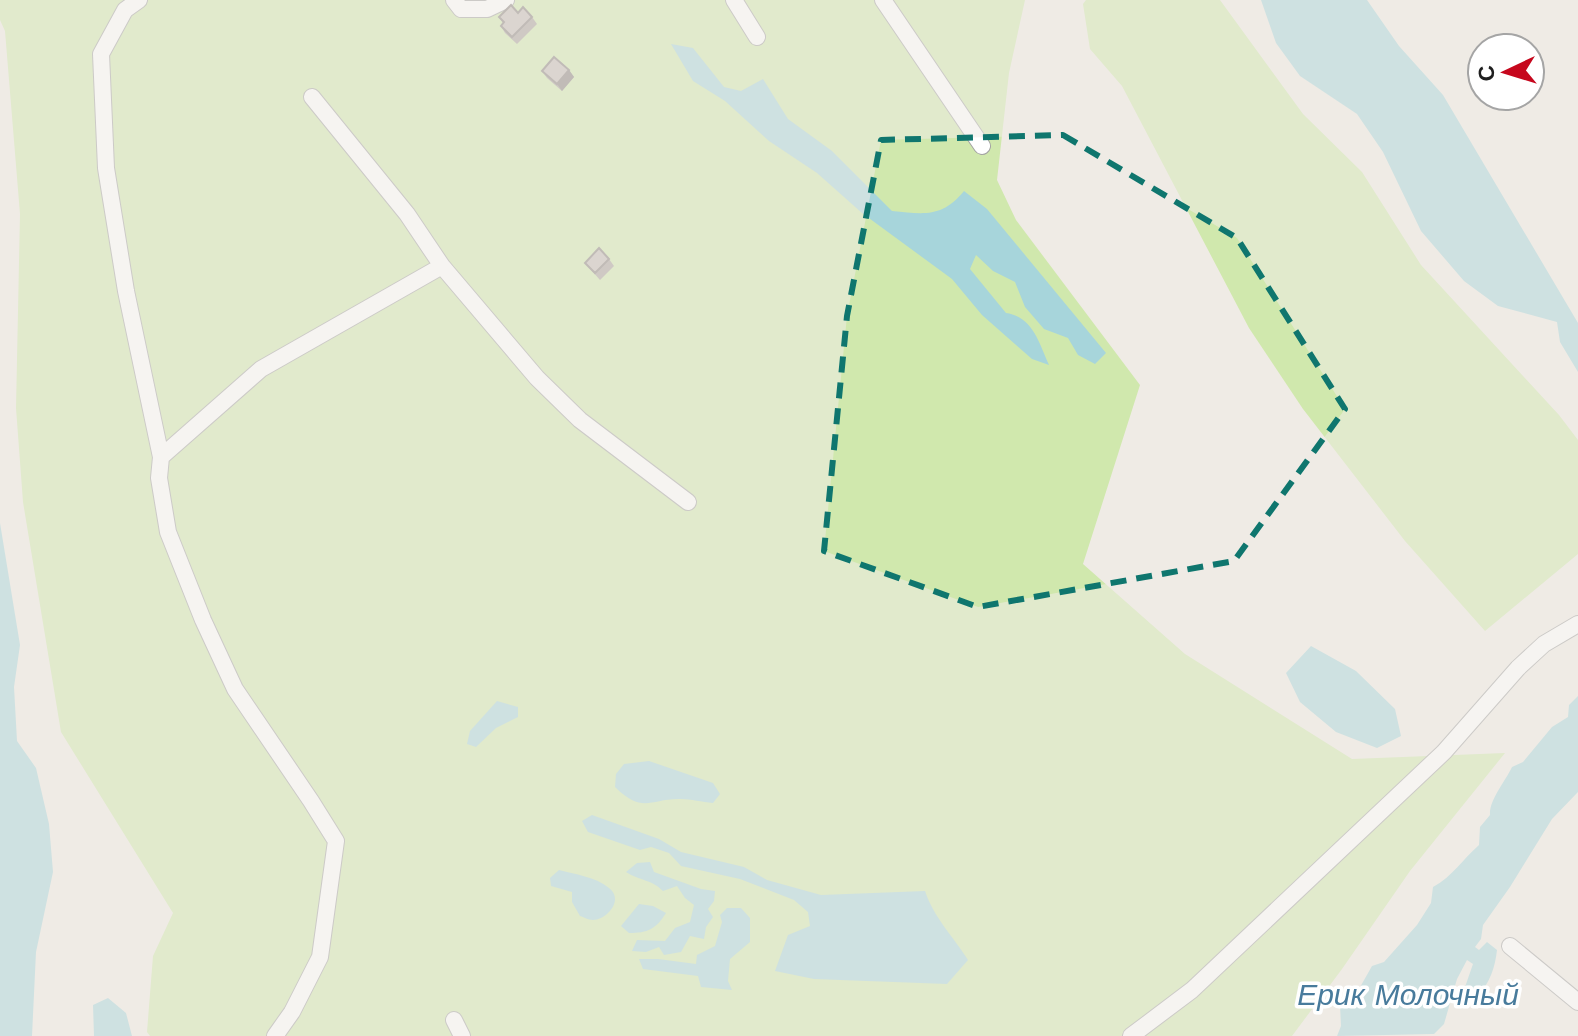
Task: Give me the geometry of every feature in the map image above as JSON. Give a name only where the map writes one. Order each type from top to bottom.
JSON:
[{"type":"street","points":[[139,0],[125,10],[101,54],[106,168],[126,291],[161,457],[159,478],[168,532],[235,689],[336,841],[320,957],[292,1012],[275,1036]]},
{"type":"street","points":[[454,0],[461,9],[487,9],[506,0]]},
{"type":"street","points":[[734,0],[757,37]]},
{"type":"street","points":[[883,0],[982,146]]},
{"type":"street","points":[[312,97],[407,214],[442,266],[537,378],[580,420],[688,502]]},
{"type":"street","points":[[161,457],[261,369],[442,266]]},
{"type":"street","points":[[1131,1036],[1192,990],[1444,752],[1518,668],[1544,644],[1578,624]]},
{"type":"street","points":[[1510,946],[1578,1002]]},
{"type":"street","points":[[454,1020],[462,1036]]},
{"type":"highlighted area","points":[[1063,135],[1237,238],[1345,409],[1234,561],[978,607],[824,551],[847,316],[881,140]]},
{"type":"green space","points":[[0,0],[1025,0],[1009,73],[997,180],[1016,220],[1140,385],[1083,564],[1185,654],[1352,759],[1505,753],[1410,871],[1292,1036],[150,1036],[147,1032],[153,956],[173,913],[61,732],[23,502],[16,408],[20,214]]},
{"type":"green space","points":[[1086,0],[1220,0],[1303,114],[1362,172],[1421,265],[1559,415],[1578,440],[1578,554],[1485,631],[1405,541],[1303,409],[1249,328],[1122,86],[1090,49],[1083,4]]},
{"type":"water","points":[[1261,0],[1367,0],[1399,46],[1443,95],[1578,323],[1578,372],[1560,342],[1557,322],[1498,306],[1464,281],[1421,231],[1383,152],[1357,114],[1300,76],[1276,43]]},
{"type":"water","points":[[671,44],[693,48],[724,87],[741,91],[763,79],[788,119],[832,151],[892,211],[923,213],[940,210],[964,191],[987,209],[1106,353],[1095,364],[1078,355],[1068,338],[1044,329],[1025,307],[1015,282],[993,271],[976,255],[970,269],[1006,313],[1029,325],[1049,365],[1032,359],[982,315],[952,279],[862,213],[817,173],[769,141],[725,101],[693,81]]},
{"type":"water","points":[[0,523],[20,645],[14,687],[17,741],[36,768],[49,824],[53,872],[36,952],[32,1036],[0,1036]]},
{"type":"water","points":[[1311,646],[1356,671],[1395,709],[1401,736],[1377,748],[1336,732],[1300,702],[1286,673]]},
{"type":"water","name":"Ерик Молочный","points":[[1578,696],[1578,792],[1552,819],[1483,925],[1481,939],[1475,947],[1479,950],[1487,942],[1497,950],[1491,974],[1482,991],[1478,996],[1467,994],[1465,987],[1473,964],[1467,960],[1457,979],[1444,1024],[1434,1034],[1337,1036],[1341,1026],[1340,1005],[1359,989],[1372,966],[1384,962],[1417,925],[1431,903],[1433,887],[1452,873],[1479,845],[1480,827],[1490,815],[1495,797],[1512,767],[1523,762],[1552,727],[1568,717],[1569,705]]},
{"type":"water","points":[[497,701],[518,707],[518,717],[496,728],[476,747],[467,744],[470,731]]},
{"type":"water","points":[[649,761],[713,783],[720,794],[713,803],[681,799],[647,803],[633,801],[615,787],[616,774],[624,764]]},
{"type":"water","points":[[592,815],[659,839],[681,852],[744,867],[767,880],[821,895],[925,891],[968,960],[947,984],[814,979],[775,971],[788,935],[810,926],[808,912],[794,900],[740,879],[681,866],[669,853],[651,847],[640,850],[588,832],[582,821]]},
{"type":"water","points":[[650,862],[654,872],[715,891],[714,901],[708,909],[713,917],[706,927],[704,939],[690,936],[681,952],[664,955],[659,947],[646,952],[632,951],[637,940],[665,941],[675,928],[690,922],[694,905],[677,886],[663,891],[626,872],[637,863]]},
{"type":"water","points":[[559,870],[585,876],[609,888],[615,898],[609,912],[599,919],[580,916],[572,902],[572,892],[551,886],[550,878]]},
{"type":"water","points":[[639,904],[653,906],[666,913],[651,929],[629,933],[621,926]]},
{"type":"water","points":[[727,908],[741,908],[750,918],[750,942],[730,959],[728,981],[732,990],[701,987],[698,976],[643,969],[639,959],[696,964],[697,955],[715,946],[722,922],[720,915]]},
{"type":"water","points":[[108,998],[126,1013],[132,1036],[94,1036],[93,1005]]},
{"type":"building","points":[[511,5],[518,13],[523,7],[532,17],[512,37],[501,26],[504,22],[499,17]]},
{"type":"building","points":[[554,57],[569,70],[557,84],[542,71]]},
{"type":"building","points":[[599,248],[609,259],[595,273],[585,263]]}]
